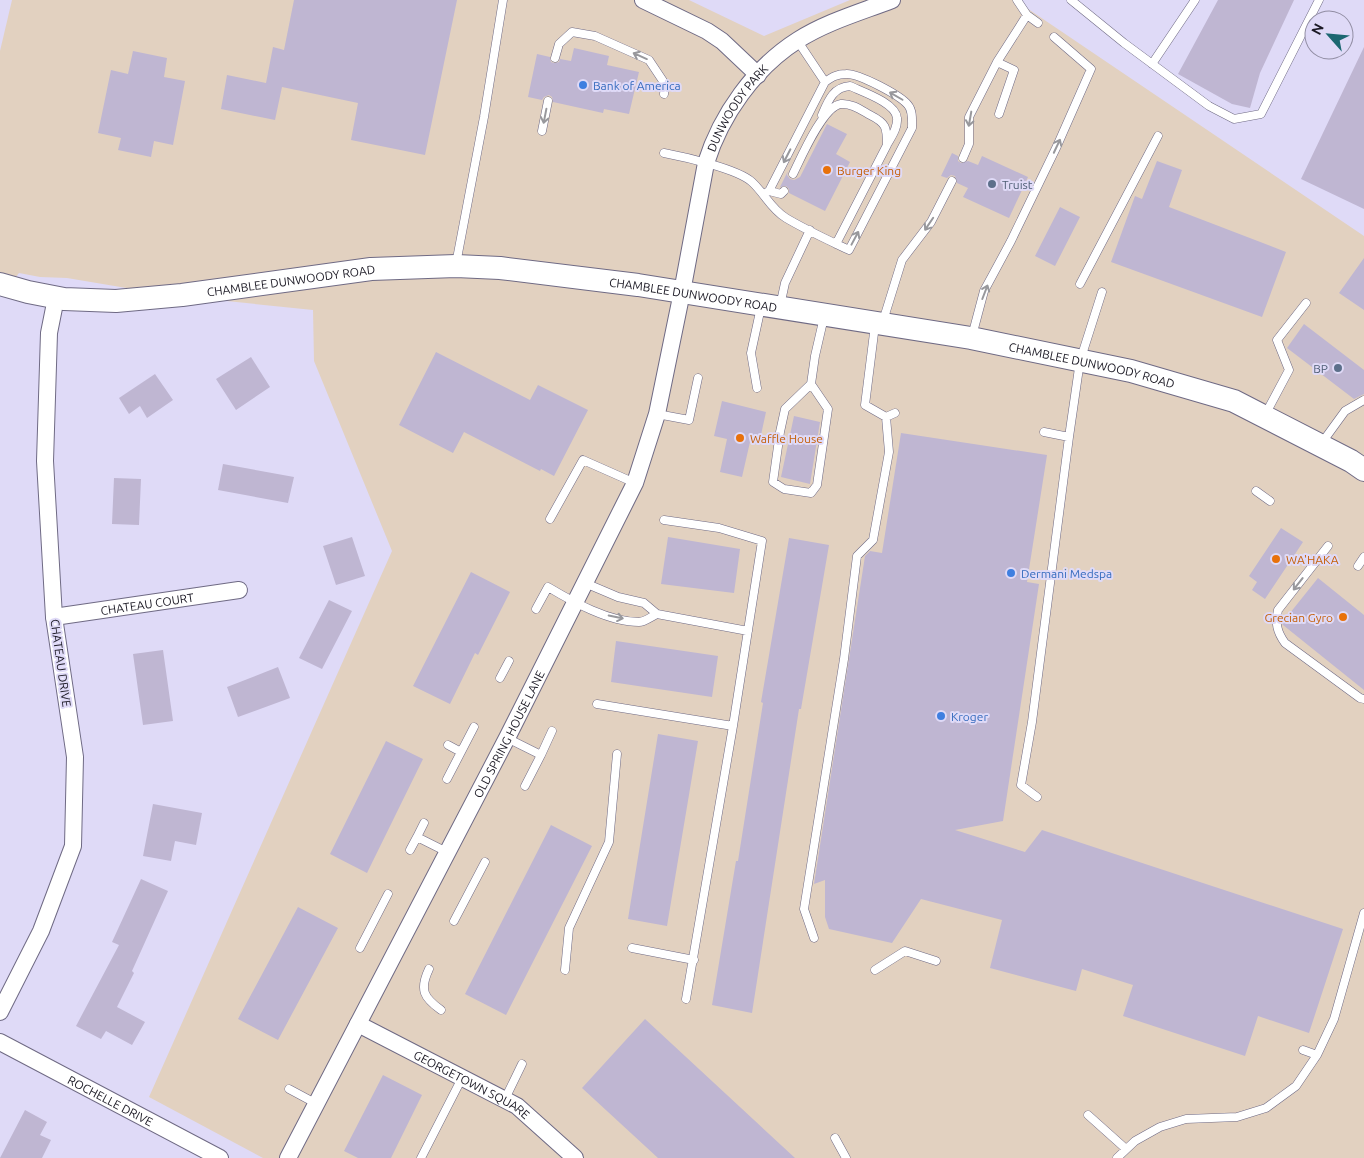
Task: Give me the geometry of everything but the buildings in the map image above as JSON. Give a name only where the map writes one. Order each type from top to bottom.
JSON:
[{"type":"street","name":"DUNWOODY PARK","points":[[682,292],[706,163],[720,126],[739,98],[777,56],[798,40],[824,26],[892,0]]},
{"type":"street","points":[[648,1],[707,30],[722,41],[758,75]]},
{"type":"street","name":"CHAMBLEE DUNWOODY ROAD","points":[[0,284],[56,298],[81,301],[148,299],[371,270],[456,266],[500,268],[628,284],[971,338],[1130,371],[1234,401],[1362,465]]},
{"type":"street","name":"OLD SPRING HOUSE LANE","points":[[288,1158],[507,738],[635,483],[657,414],[682,292]]},
{"type":"street","name":"CHATEAU DRIVE","points":[[0,1012],[41,931],[73,846],[75,757],[54,617],[45,460],[49,333],[56,298]]},
{"type":"street","name":"CHATEAU COURT","points":[[54,617],[239,590]]},
{"type":"street","name":"GEORGETOWN SQUARE","points":[[358,1024],[517,1106],[575,1158]]},
{"type":"street","name":"ROCHELLE DRIVE","points":[[0,1042],[220,1158]]},
{"type":"lane","points":[[456,266],[484,117],[503,0]]},
{"type":"lane","points":[[1017,0],[1027,15],[1038,23]]},
{"type":"lane","points":[[1071,0],[1209,106],[1234,119],[1261,114],[1319,0]]},
{"type":"lane","points":[[1152,64],[1195,0]]},
{"type":"lane","points":[[963,158],[969,144],[969,117],[997,62],[1027,15]]},
{"type":"lane","points":[[555,58],[559,44],[572,32],[595,36],[649,60],[665,84],[664,94]]},
{"type":"lane","points":[[971,338],[984,291],[1011,241],[1057,146],[1091,69],[1054,37]]},
{"type":"lane","points":[[798,40],[824,82]]},
{"type":"lane","points":[[997,62],[1014,70],[999,114]]},
{"type":"lane","points":[[848,73],[858,76],[902,99],[909,106],[912,116],[912,128],[848,250],[787,219],[772,208],[767,192],[824,82],[836,75],[848,73]]},
{"type":"lane","points":[[793,174],[835,91],[843,86],[850,86],[894,108],[898,117],[897,126],[836,244]]},
{"type":"lane","points":[[542,131],[548,101]]},
{"type":"lane","points":[[815,131],[828,111],[839,104],[850,105],[880,120],[887,129],[887,145]]},
{"type":"lane","points":[[1080,284],[1158,136]]},
{"type":"lane","points":[[664,153],[706,163],[750,180],[767,192],[780,194],[784,191]]},
{"type":"lane","points":[[886,417],[865,405],[879,323],[902,260],[930,222],[952,181]]},
{"type":"lane","points":[[757,388],[751,353],[770,306],[785,283],[810,230]]},
{"type":"lane","points":[[1037,797],[1021,785],[1032,722],[1080,361],[1102,292]]},
{"type":"lane","points":[[1264,416],[1289,370],[1276,340],[1306,302]]},
{"type":"lane","points":[[812,384],[785,409],[773,482],[784,490],[810,493],[817,485],[828,409],[812,384],[815,356],[825,315]]},
{"type":"lane","points":[[657,414],[689,420],[698,378]]},
{"type":"lane","points":[[1321,445],[1345,411],[1364,400]]},
{"type":"lane","points":[[886,417],[895,413]]},
{"type":"lane","points":[[814,938],[804,909],[844,658],[857,556],[873,540],[889,452],[886,417]]},
{"type":"lane","points":[[1044,432],[1069,437]]},
{"type":"lane","points":[[550,519],[583,460],[635,483]]},
{"type":"lane","points":[[1256,491],[1270,501]]},
{"type":"lane","points":[[664,520],[719,528],[762,541],[733,726],[686,999]]},
{"type":"lane","points":[[1328,546],[1278,610],[1276,619],[1278,633],[1285,643],[1364,699]]},
{"type":"lane","points":[[1358,566],[1364,558]]},
{"type":"lane","points":[[585,583],[618,597],[644,603],[657,614],[748,631]]},
{"type":"lane","points":[[536,609],[548,586],[575,603],[610,616],[641,622],[657,614]]},
{"type":"lane","points":[[500,678],[509,661]]},
{"type":"lane","points":[[597,704],[733,726]]},
{"type":"lane","points":[[447,779],[474,727]]},
{"type":"lane","points":[[525,786],[542,755],[552,731]]},
{"type":"lane","points":[[507,738],[542,755]]},
{"type":"lane","points":[[448,745],[461,752]]},
{"type":"lane","points":[[566,970],[569,928],[608,842],[617,754]]},
{"type":"lane","points":[[410,850],[424,823]]},
{"type":"lane","points":[[416,837],[447,852]]},
{"type":"lane","points":[[454,921],[486,862]]},
{"type":"lane","points":[[360,948],[388,894]]},
{"type":"lane","points":[[1117,1158],[1135,1141],[1160,1127],[1186,1119],[1236,1117],[1266,1108],[1296,1086],[1317,1056],[1334,1019],[1364,913]]},
{"type":"lane","points":[[632,948],[694,960]]},
{"type":"lane","points":[[875,970],[905,951],[936,961]]},
{"type":"lane","points":[[429,969],[423,987],[428,1001],[441,1010]]},
{"type":"lane","points":[[1303,1050],[1317,1056]]},
{"type":"lane","points":[[505,1099],[522,1064]]},
{"type":"lane","points":[[421,1158],[462,1078]]},
{"type":"lane","points":[[288,1089],[317,1104]]},
{"type":"lane","points":[[1088,1115],[1126,1149]]},
{"type":"lane","points":[[835,1138],[846,1158]]},
{"type":"shaded area","points":[[12,0],[689,0],[764,36],[850,0],[1015,0],[1364,236],[1364,1158],[263,1158],[149,1097],[392,551],[314,361],[313,310],[168,295],[67,278],[40,277],[19,273],[13,281],[0,275],[0,51]]},
{"type":"place","name":"Bank of America","points":[[583,85]]},
{"type":"place","name":"Burger King","points":[[827,170]]},
{"type":"place","name":"Truist","points":[[992,184]]},
{"type":"place","name":"BP","points":[[1338,368]]},
{"type":"place","name":"Waffle House","points":[[740,438]]},
{"type":"place","name":"WA'HAKA","points":[[1276,559]]},
{"type":"place","name":"Dermani Medspa","points":[[1011,573]]},
{"type":"place","name":"Grecian Gyro","points":[[1343,617]]},
{"type":"place","name":"Kroger","points":[[941,716]]}]
